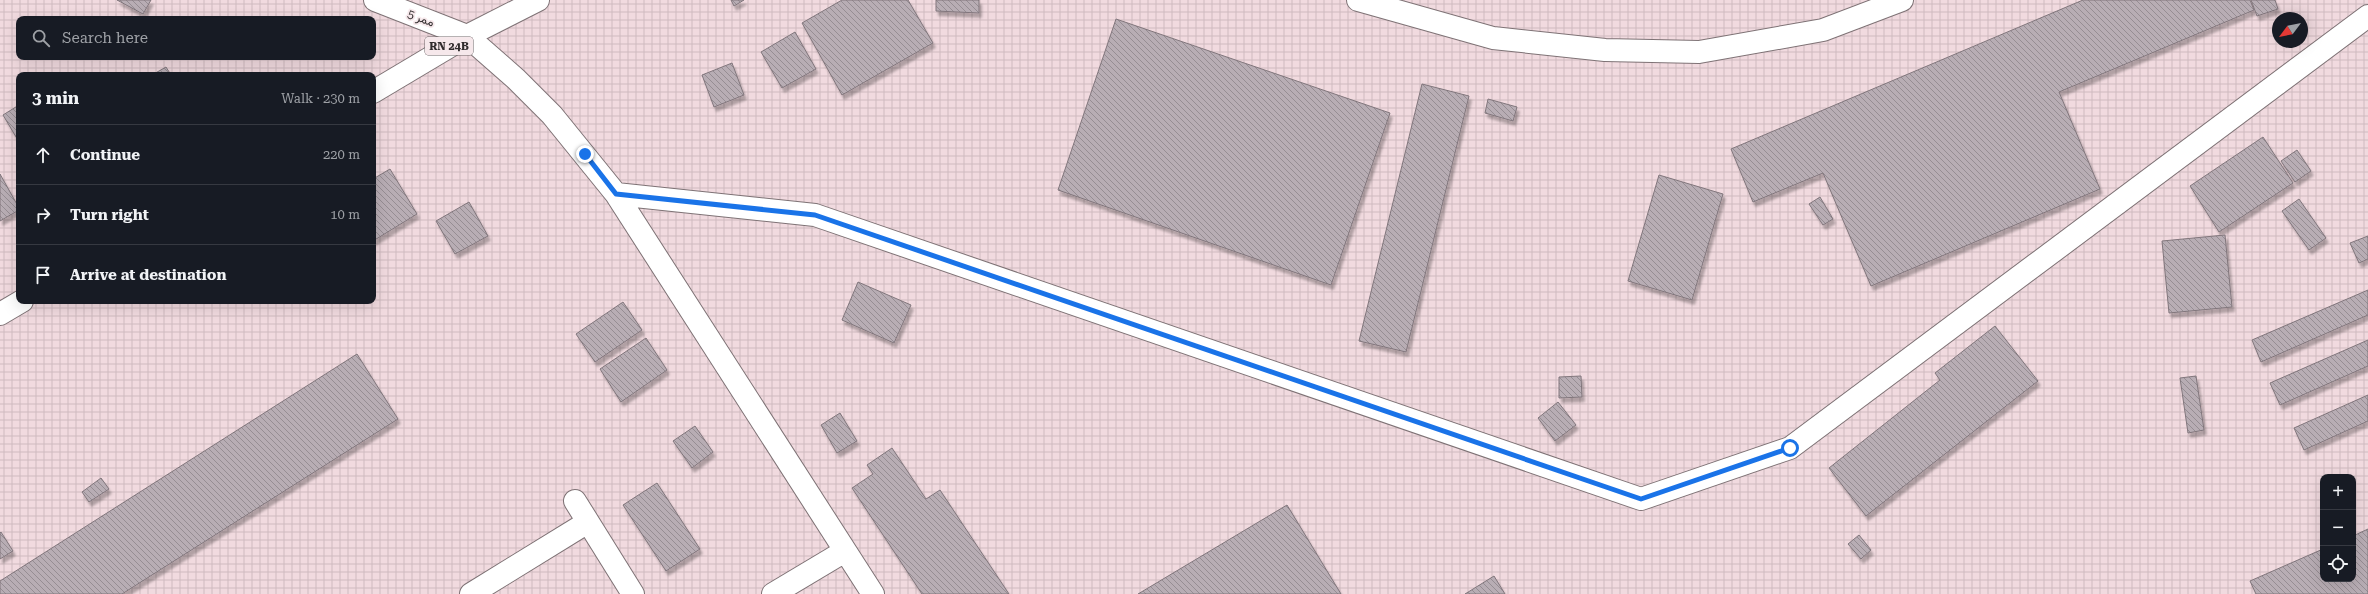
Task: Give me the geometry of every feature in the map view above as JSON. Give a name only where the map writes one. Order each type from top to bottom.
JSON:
[{"type":"main road","name":"ممر 5","points":[[375,0],[467,36],[516,79],[552,115],[616,194],[873,594]]},
{"type":"main road","points":[[1358,0],[1493,38],[1605,50],[1700,52],[1823,30],[1902,0]]},
{"type":"main road","name":"RN 24B","points":[[376,90],[467,36],[533,1]]},
{"type":"main road","points":[[616,194],[815,215],[1641,499],[1790,448],[2368,16]]},
{"type":"main road","points":[[0,314],[17,304]]},
{"type":"main road","points":[[575,501],[633,594]]},
{"type":"main road","points":[[471,594],[588,522]]},
{"type":"main road","points":[[773,594],[845,551]]},
{"type":"shaded area","points":[[0,0],[2368,0],[2368,594],[0,594]]},
{"type":"building","points":[[117,0],[151,0],[143,14]]},
{"type":"building","points":[[731,0],[744,0],[734,6]]},
{"type":"building","points":[[842,0],[908,0],[933,43],[842,95],[802,23]]},
{"type":"building","points":[[936,0],[979,0],[979,13],[936,11]]},
{"type":"building","points":[[2083,0],[2250,0],[2254,10],[2059,92],[2100,189],[1871,286],[1823,173],[1753,202],[1731,149]]},
{"type":"building","points":[[2251,0],[2275,0],[2278,9],[2257,16]]},
{"type":"building","points":[[1116,19],[1390,113],[1331,285],[1058,190]]},
{"type":"building","points":[[795,32],[816,69],[782,88],[761,52]]},
{"type":"building","points":[[732,63],[744,95],[714,107],[702,75]]},
{"type":"building","points":[[166,67],[169,72],[157,72]]},
{"type":"building","points":[[1422,84],[1469,96],[1406,352],[1359,341]]},
{"type":"building","points":[[1488,99],[1517,107],[1513,121],[1485,113]]},
{"type":"building","points":[[16,107],[16,137],[3,115]]},
{"type":"building","points":[[2263,137],[2293,183],[2219,232],[2190,186]]},
{"type":"building","points":[[2297,150],[2311,171],[2295,182],[2281,161]]},
{"type":"building","points":[[390,169],[417,214],[376,239],[376,177]]},
{"type":"building","points":[[0,174],[16,203],[16,212],[0,221]]},
{"type":"building","points":[[1659,175],[1723,194],[1692,300],[1628,281]]},
{"type":"building","points":[[1820,197],[1833,219],[1823,225],[1809,204]]},
{"type":"building","points":[[2299,199],[2326,238],[2309,250],[2282,211]]},
{"type":"building","points":[[469,202],[488,236],[455,254],[436,221]]},
{"type":"building","points":[[2225,235],[2232,307],[2169,313],[2162,241]]},
{"type":"building","points":[[2368,236],[2368,259],[2359,263],[2350,243]]},
{"type":"building","points":[[858,282],[911,305],[894,343],[842,320]]},
{"type":"building","points":[[2368,290],[2368,315],[2261,362],[2252,340]]},
{"type":"building","points":[[623,302],[642,330],[595,362],[576,334]]},
{"type":"building","points":[[1995,326],[2038,381],[1866,516],[1829,468],[1940,380],[1935,373]]},
{"type":"building","points":[[646,338],[667,370],[621,402],[600,369]]},
{"type":"building","points":[[2368,340],[2368,366],[2280,405],[2270,383]]},
{"type":"building","points":[[357,354],[398,419],[122,594],[0,594],[0,581]]},
{"type":"building","points":[[1581,376],[1582,397],[1559,398],[1559,377]]},
{"type":"building","points":[[2196,376],[2204,430],[2188,433],[2180,378]]},
{"type":"building","points":[[2368,395],[2368,421],[2304,450],[2294,428]]},
{"type":"building","points":[[1558,402],[1576,425],[1555,441],[1538,418]]},
{"type":"building","points":[[840,413],[857,441],[837,453],[821,425]]},
{"type":"building","points":[[695,426],[713,452],[692,468],[673,441]]},
{"type":"building","points":[[892,448],[926,499],[940,490],[1009,594],[922,594],[852,488],[873,474],[867,465]]},
{"type":"building","points":[[101,478],[109,489],[89,502],[82,492]]},
{"type":"building","points":[[657,483],[700,549],[666,571],[623,505]]},
{"type":"building","points":[[1287,505],[1341,594],[1138,594]]},
{"type":"building","points":[[2368,529],[2368,594],[2256,594],[2250,581],[2320,550],[2320,582],[2356,582],[2356,535]]},
{"type":"building","points":[[1,532],[13,551],[0,559],[0,533]]},
{"type":"building","points":[[1859,535],[1871,550],[1861,559],[1848,544]]},
{"type":"building","points":[[1494,576],[1505,594],[1465,594]]},
{"type":"route","points":[[585,154],[616,194],[815,215],[1641,499],[1790,448]]}]
